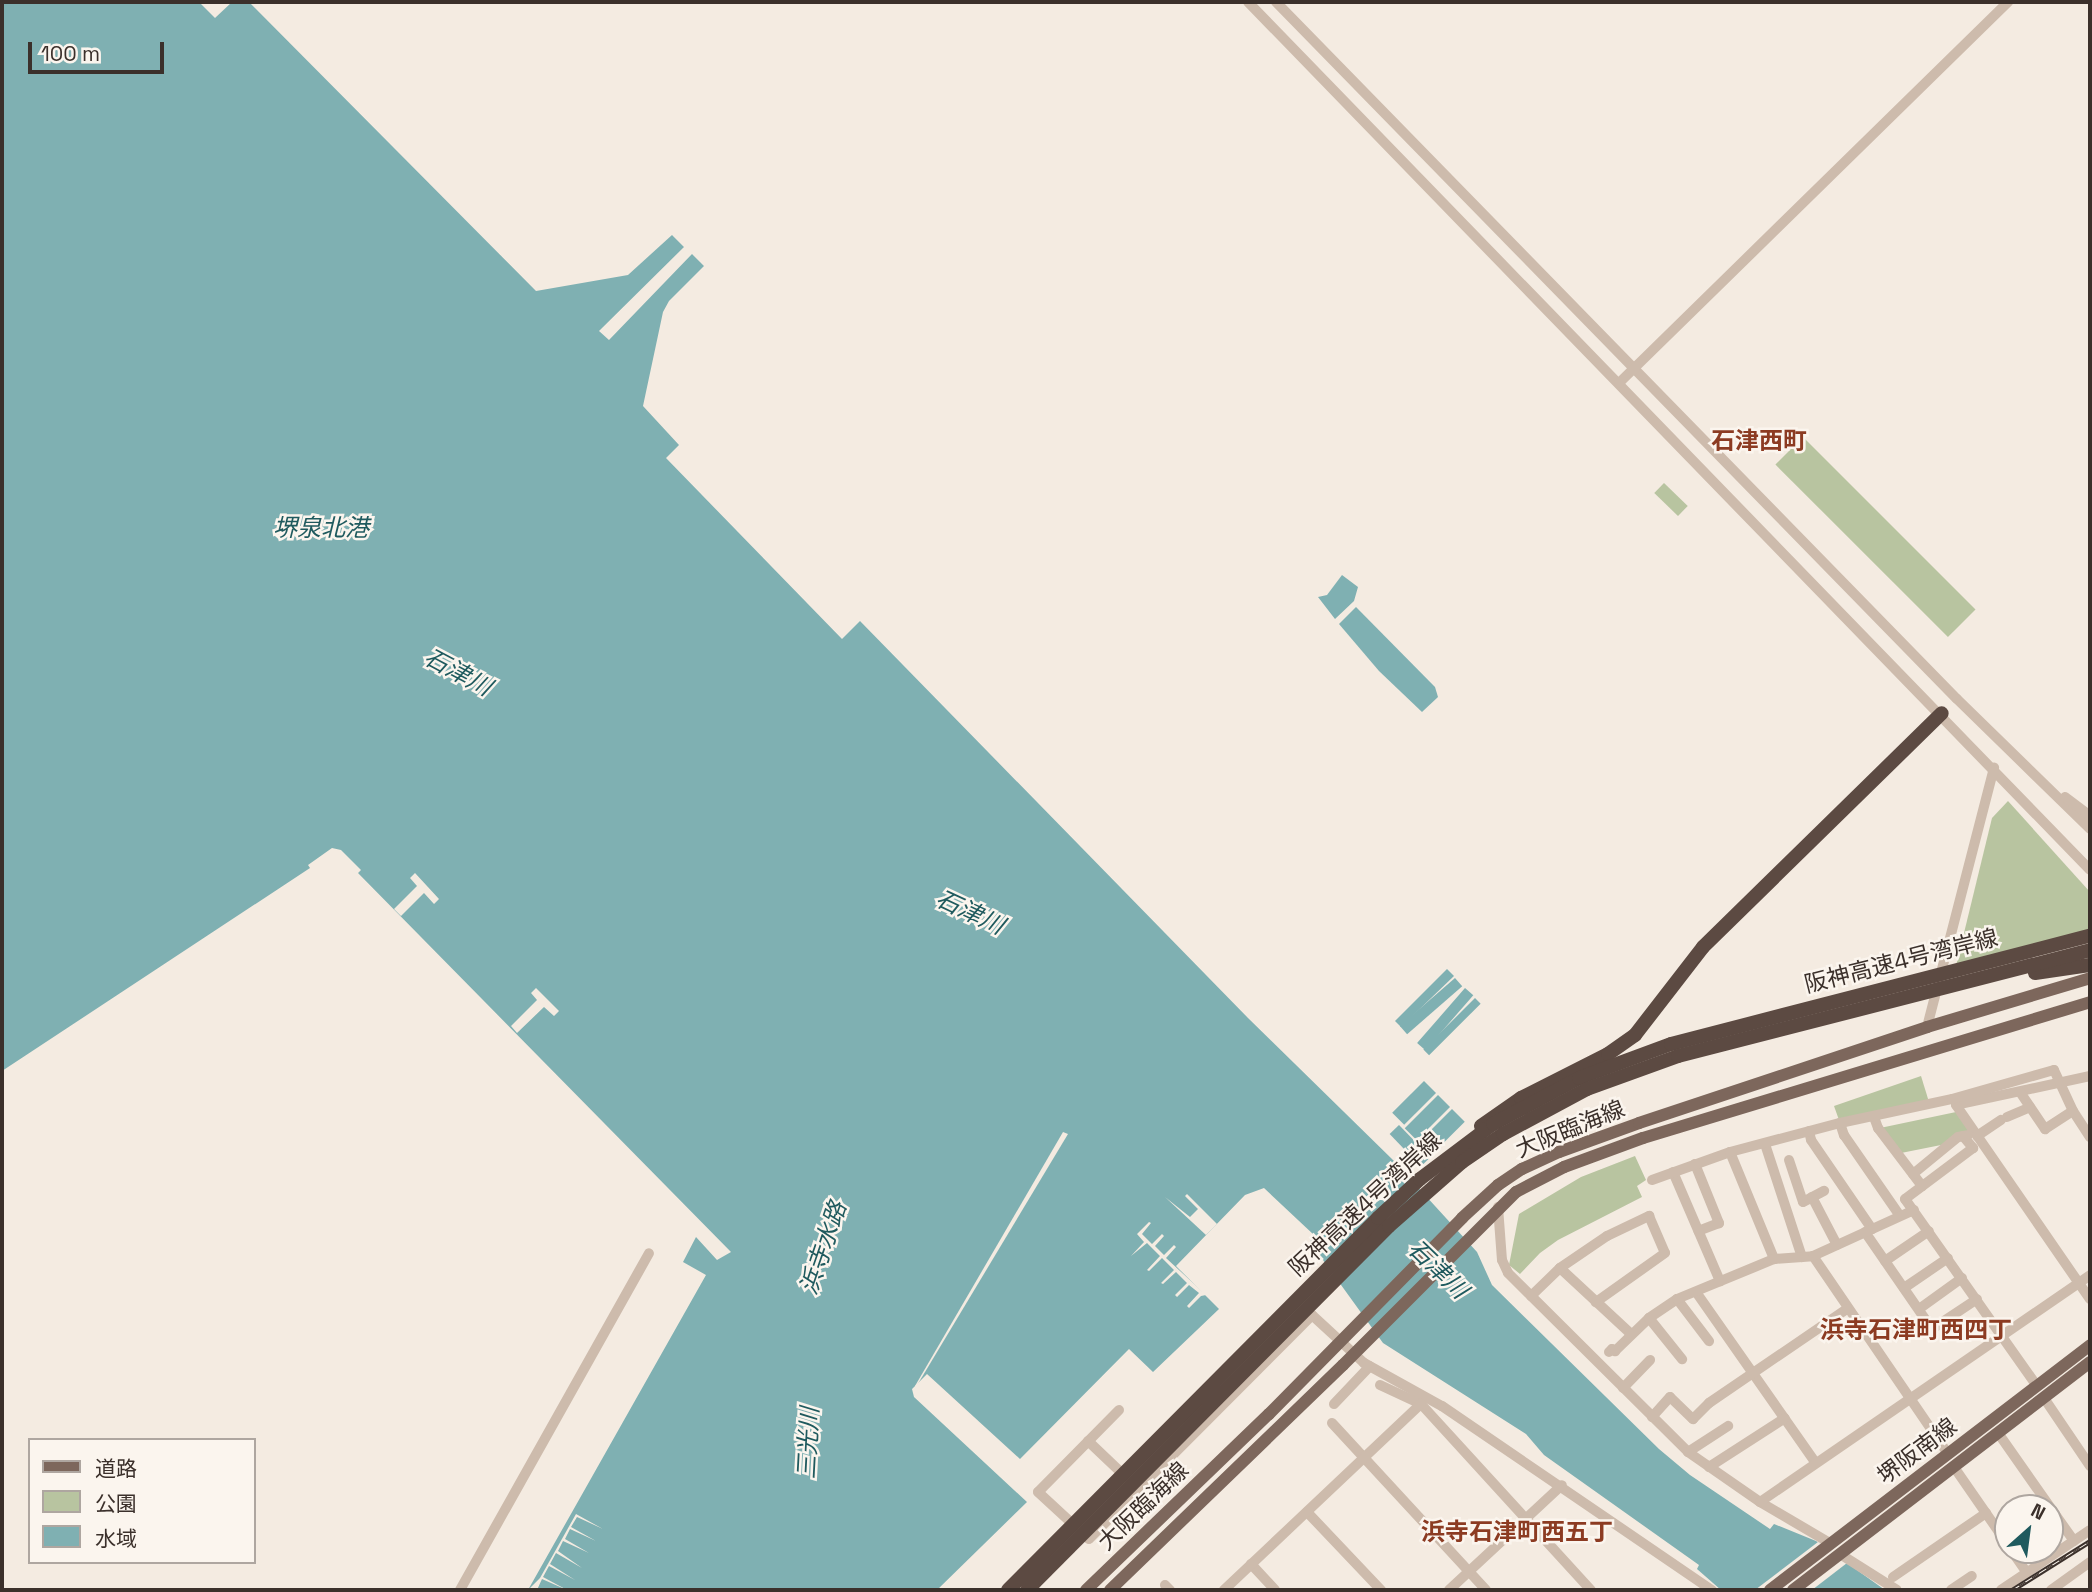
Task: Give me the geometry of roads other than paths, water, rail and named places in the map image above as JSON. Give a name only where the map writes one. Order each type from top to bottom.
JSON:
[{"type":"highway","points":[[1420,1179],[1498,1113],[1546,1084],[1608,1054],[1635,1035],[1703,947],[1941,713]]},
{"type":"highway","name":"阪神高速4号湾岸線","points":[[1008,1590],[1340,1255],[1420,1179],[1484,1131],[1534,1100],[1623,1060],[1714,1032],[2090,936]]},
{"type":"highway","name":"阪神高速4号湾岸線","points":[[1027,1590],[1389,1226],[1462,1162],[1532,1117],[1587,1089],[1678,1056],[2090,950]]},
{"type":"highway","points":[[1815,1021],[1970,985],[2090,965]]},
{"type":"main road","name":"大阪臨海線","points":[[1086,1590],[1498,1185],[1559,1152],[1927,1027],[2090,978]]},
{"type":"main road","name":"大阪臨海線","points":[[1110,1590],[1374,1335],[1475,1229],[1516,1192],[1564,1167],[1643,1138],[2090,1002]]},
{"type":"main road","name":"堺阪南線","points":[[1770,1590],[2090,1345]]},
{"type":"main road","name":"堺阪南線","points":[[1793,1590],[2090,1362]]},
{"type":"street","points":[[1248,2],[1941,713],[2090,870]]},
{"type":"street","points":[[1276,2],[1957,699],[2090,829]]},
{"type":"street","points":[[1619,383],[2008,2]]},
{"type":"street","points":[[1941,713],[1957,699]]},
{"type":"street","points":[[2020,761],[2090,816]]},
{"type":"street","points":[[1927,1027],[1994,768]]},
{"type":"street","points":[[1652,1180],[1730,1152],[1840,1123],[1952,1100],[2054,1070],[2073,1111],[2090,1137]]},
{"type":"street","points":[[2090,1076],[1956,1105],[2090,1299]]},
{"type":"street","points":[[2020,1092],[2045,1129],[2073,1111]]},
{"type":"street","points":[[1913,1174],[1963,1136],[1976,1134],[2030,1107]]},
{"type":"street","points":[[1874,1116],[1878,1128],[1922,1186]]},
{"type":"street","points":[[1840,1123],[1844,1135],[1900,1216]]},
{"type":"street","points":[[1809,1131],[1811,1140],[1885,1261],[1932,1329],[1977,1299]]},
{"type":"street","points":[[1963,1136],[1973,1148],[1905,1199],[2003,1334],[2037,1386]]},
{"type":"street","points":[[1765,1144],[1807,1256],[1948,1454]]},
{"type":"street","points":[[1730,1152],[1774,1259]]},
{"type":"street","points":[[1789,1160],[1803,1202],[1824,1191]]},
{"type":"street","points":[[1695,1164],[1719,1223],[1698,1231]]},
{"type":"street","points":[[1673,1172],[1720,1281]]},
{"type":"street","points":[[1812,1197],[1837,1245]]},
{"type":"street","points":[[1498,1207],[1502,1260],[1508,1273],[1688,1452],[1827,1545]]},
{"type":"street","points":[[1609,1352],[1612,1349],[1615,1352],[1649,1318],[1677,1299],[1774,1259],[1807,1256],[1837,1245],[1914,1210]]},
{"type":"street","points":[[1531,1296],[1560,1268],[1607,1236],[1648,1216],[1665,1253],[1596,1302]]},
{"type":"street","points":[[1885,1261],[1929,1231]]},
{"type":"street","points":[[460,1590],[649,1253]]},
{"type":"street","points":[[1904,1289],[1948,1258]]},
{"type":"street","points":[[1560,1268],[1631,1334]]},
{"type":"street","points":[[1760,1502],[2090,1275]]},
{"type":"street","points":[[1919,1310],[1962,1278]]},
{"type":"street","points":[[1696,1292],[1815,1462]]},
{"type":"street","points":[[1677,1299],[1709,1341]]},
{"type":"street","points":[[1652,1417],[1670,1397],[1693,1419],[1709,1403],[1847,1309]]},
{"type":"street","points":[[1119,1409],[1038,1492],[1088,1539],[1312,1315],[1370,1366],[1442,1406],[1562,1485],[1712,1590]]},
{"type":"street","points":[[1649,1318],[1682,1359]]},
{"type":"street","points":[[1623,1388],[1650,1360]]},
{"type":"street","points":[[1334,1404],[1370,1366]]},
{"type":"street","points":[[1380,1385],[1421,1404],[1591,1590]]},
{"type":"street","points":[[2044,1398],[2090,1465]]},
{"type":"street","points":[[1224,1590],[1421,1404]]},
{"type":"street","points":[[1709,1467],[1785,1418]]},
{"type":"street","points":[[1332,1423],[1486,1590]]},
{"type":"street","points":[[1688,1452],[1728,1426]]},
{"type":"street","points":[[1998,1433],[2074,1541]]},
{"type":"street","points":[[1088,1441],[1138,1489]]},
{"type":"street","points":[[1954,1467],[1994,1525]]},
{"type":"street","points":[[1449,1590],[1562,1485]]},
{"type":"street","points":[[1307,1512],[1381,1590]]},
{"type":"street","points":[[1893,1577],[1986,1513]]},
{"type":"street","points":[[2001,1590],[2090,1530]]},
{"type":"street","points":[[1839,1555],[1897,1590]]},
{"type":"street","points":[[2051,1590],[2090,1562]]},
{"type":"street","points":[[1251,1564],[1275,1590]]},
{"type":"street","points":[[2021,1564],[2027,1573]]},
{"type":"street","points":[[1951,1590],[1972,1576]]},
{"type":"water","name":"堺泉北港","points":[[2,2],[199,2],[215,18],[232,2],[249,2],[536,291],[628,275],[672,235],[684,247],[599,331],[609,340],[692,254],[704,266],[669,301],[663,312],[643,406],[679,445],[666,458],[842,639],[860,621],[1248,1018],[1393,1160],[1477,1252],[1492,1285],[1659,1449],[1690,1475],[1770,1529],[1774,1524],[1816,1541],[1885,1590],[1721,1590],[1697,1569],[1699,1565],[1544,1455],[1526,1434],[1383,1343],[1310,1242],[1314,1235],[1264,1188],[1245,1195],[1176,1266],[1219,1309],[1153,1372],[1129,1349],[1020,1459],[927,1374],[912,1389],[914,1397],[1027,1502],[937,1590],[528,1590],[706,1275],[683,1262],[696,1237],[717,1260],[731,1252],[358,873],[361,870],[341,850],[332,848],[308,865],[310,868],[2,1071]]},
{"type":"water","points":[[1342,575],[1358,587],[1354,601],[1335,619],[1318,597],[1327,595]]},
{"type":"water","points":[[1356,607],[1435,687],[1438,697],[1422,712],[1379,671],[1339,624]]},
{"type":"water","points":[[1447,969],[1454,976],[1401,1027],[1395,1021]]},
{"type":"water","points":[[1455,978],[1462,986],[1407,1034],[1400,1026]]},
{"type":"water","points":[[1465,988],[1473,995],[1425,1050],[1417,1043]]},
{"type":"water","points":[[1475,998],[1481,1004],[1429,1055],[1423,1050]]},
{"type":"water","points":[[1424,1081],[1436,1093],[1404,1125],[1392,1113]]},
{"type":"water","points":[[1438,1095],[1450,1107],[1417,1140],[1405,1128]]},
{"type":"water","points":[[1452,1109],[1465,1122],[1432,1154],[1419,1142]]},
{"type":"water","points":[[1399,1125],[1430,1157],[1421,1166],[1390,1134]]},
{"type":"railway","points":[[2012,1590],[2090,1541]]},
{"type":"district","name":"石津西町","points":[[1759,441]]},
{"type":"district","name":"浜寺石津町西四丁","points":[[1916,1330]]},
{"type":"district","name":"浜寺石津町西五丁","points":[[1517,1532]]},
{"type":"water label","name":"石津川","points":[[458,672]]},
{"type":"water label","name":"石津川","points":[[970,912]]},
{"type":"water label","name":"浜寺水路","points":[[823,1248]]},
{"type":"water label","name":"石津川","points":[[1438,1269]]},
{"type":"water label","name":"三光川","points":[[808,1443]]}]
